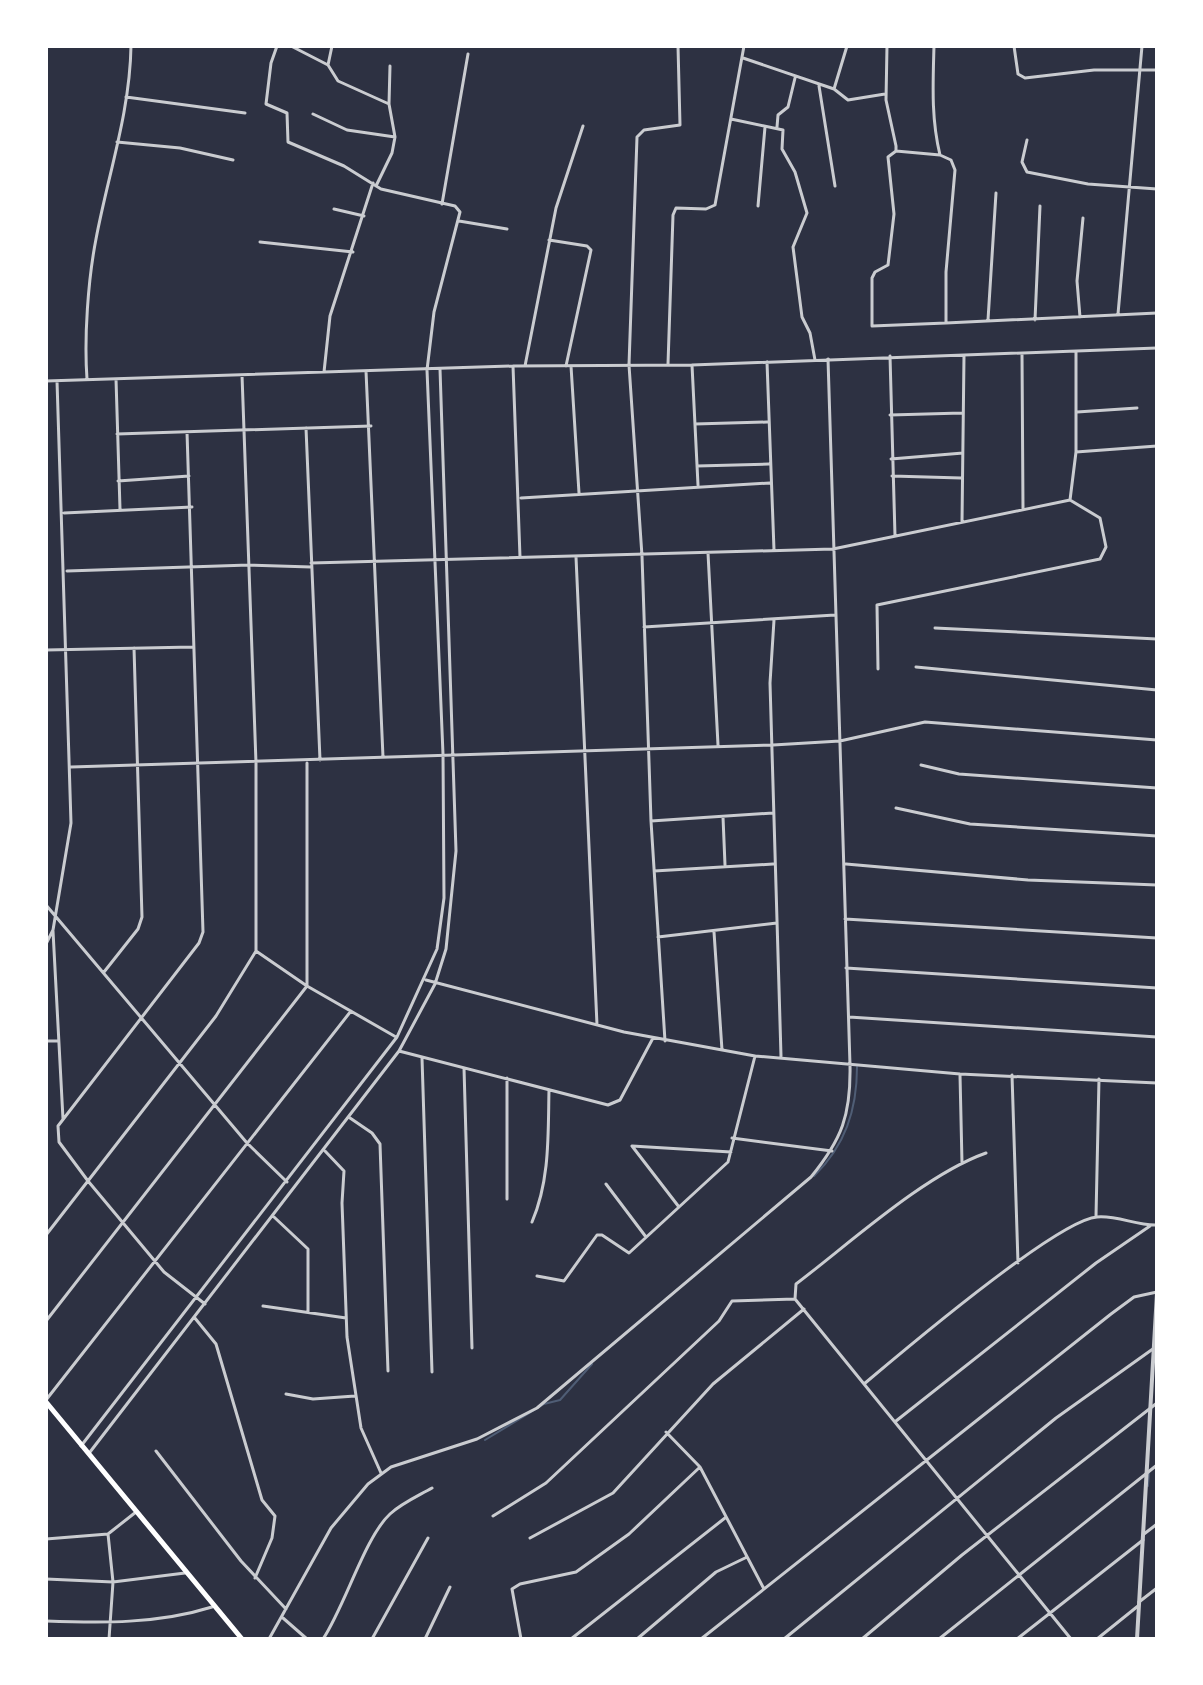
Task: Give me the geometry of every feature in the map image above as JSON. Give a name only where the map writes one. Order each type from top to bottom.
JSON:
[{"type":"main road","points":[[46,1401],[242,1639]]},
{"type":"street","points":[[87,379],[85,348],[95,243],[126,97],[131,46]]},
{"type":"street","points":[[81,1446],[397,1037],[426,980],[437,949],[444,898],[443,754],[427,370],[434,312],[459,221],[458,209],[374,184],[288,142],[287,113],[266,104],[271,63],[277,46]]},
{"type":"street","points":[[291,46],[328,65]]},
{"type":"street","points":[[332,46],[328,65],[334,79],[389,104]]},
{"type":"street","points":[[665,1041],[651,821],[642,556],[629,365],[637,137],[644,130],[680,125],[678,46]]},
{"type":"street","points":[[668,364],[673,215],[676,208],[706,209],[715,205],[744,46]]},
{"type":"street","points":[[834,89],[847,46]]},
{"type":"street","points":[[887,46],[886,93],[896,151]]},
{"type":"street","points":[[934,46],[931,85],[940,155]]},
{"type":"street","points":[[1014,46],[1018,74],[1025,78],[1157,70]]},
{"type":"street","points":[[1118,314],[1142,46]]},
{"type":"street","points":[[442,204],[468,54]]},
{"type":"street","points":[[743,58],[834,89],[848,100],[886,93]]},
{"type":"street","points":[[324,372],[330,316],[374,184],[392,153],[395,137],[389,104],[390,66]]},
{"type":"street","points":[[777,127],[778,115],[788,107],[795,78]]},
{"type":"street","points":[[819,86],[835,186]]},
{"type":"street","points":[[126,97],[245,113]]},
{"type":"street","points":[[313,114],[347,130],[395,137]]},
{"type":"street","points":[[731,119],[783,130],[782,149],[795,172],[807,213],[793,247],[802,317],[810,333],[815,360]]},
{"type":"street","points":[[525,366],[556,208],[583,126]]},
{"type":"street","points":[[758,206],[765,127]]},
{"type":"street","points":[[1027,140],[1022,162],[1027,172],[1088,184],[1157,189]]},
{"type":"street","points":[[117,142],[180,148],[233,160]]},
{"type":"street","points":[[946,323],[946,272],[955,170],[951,160],[940,155],[896,151],[888,157],[894,214],[890,260],[872,278],[872,326],[1035,320],[1157,313]]},
{"type":"street","points":[[988,320],[996,193]]},
{"type":"street","points":[[1035,320],[1040,206]]},
{"type":"street","points":[[334,209],[364,216]]},
{"type":"street","points":[[1080,317],[1077,281],[1083,218]]},
{"type":"street","points":[[459,221],[507,229]]},
{"type":"street","points":[[549,240],[587,246],[591,250],[568,366],[579,493]]},
{"type":"street","points":[[260,242],[353,252]]},
{"type":"street","points":[[46,381],[513,366],[692,365],[890,355],[964,356],[1157,348]]},
{"type":"street","points":[[1070,500],[1076,452],[1076,352]]},
{"type":"street","points":[[1022,354],[1023,509]]},
{"type":"street","points":[[890,355],[895,536]]},
{"type":"street","points":[[962,522],[962,413],[966,390],[964,356]]},
{"type":"street","points":[[269,1639],[331,1528],[381,1473],[425,1453],[477,1439],[537,1408],[811,1177],[833,1151],[847,1116],[850,1065],[828,359]]},
{"type":"street","points":[[767,362],[774,551]]},
{"type":"street","points":[[692,365],[698,487]]},
{"type":"street","points":[[513,366],[521,498],[520,557]]},
{"type":"street","points":[[88,1454],[325,1151],[399,1051],[435,984],[446,949],[456,851],[440,369]]},
{"type":"street","points":[[366,371],[371,426],[383,757]]},
{"type":"street","points":[[46,1235],[216,1016],[256,951],[256,763],[242,375]]},
{"type":"street","points":[[116,379],[120,509]]},
{"type":"street","points":[[57,381],[71,767],[71,823],[53,930],[63,1119]]},
{"type":"street","points":[[1077,412],[1137,408]]},
{"type":"street","points":[[890,415],[962,413]]},
{"type":"street","points":[[695,424],[767,422]]},
{"type":"street","points":[[117,434],[371,426]]},
{"type":"street","points":[[306,428],[320,760]]},
{"type":"street","points":[[187,432],[194,568],[193,647],[203,932],[199,943],[58,1126],[59,1142],[88,1181],[164,1272],[205,1304]]},
{"type":"street","points":[[1076,452],[1157,446]]},
{"type":"street","points":[[891,459],[963,453]]},
{"type":"street","points":[[697,466],[769,464]]},
{"type":"street","points":[[118,481],[189,476]]},
{"type":"street","points":[[892,476],[962,478]]},
{"type":"street","points":[[521,498],[770,483]]},
{"type":"street","points":[[65,571],[833,549],[1070,500],[1100,518],[1106,547],[1100,559],[877,605],[878,669]]},
{"type":"street","points":[[64,513],[192,507]]},
{"type":"street","points":[[708,553],[718,746]]},
{"type":"street","points":[[576,557],[597,1026]]},
{"type":"street","points":[[644,627],[835,615]]},
{"type":"street","points":[[774,620],[770,683],[781,1057]]},
{"type":"street","points":[[935,628],[1157,639]]},
{"type":"street","points":[[46,650],[193,647]]},
{"type":"street","points":[[103,973],[138,929],[142,917],[134,648]]},
{"type":"street","points":[[916,667],[1157,690]]},
{"type":"street","points":[[71,767],[773,745],[840,741],[925,722],[1157,740]]},
{"type":"street","points":[[46,1321],[307,986],[307,762]]},
{"type":"street","points":[[921,765],[959,774],[1157,788]]},
{"type":"street","points":[[896,808],[970,824],[1157,836]]},
{"type":"street","points":[[651,821],[773,813]]},
{"type":"street","points":[[723,817],[725,866]]},
{"type":"street","points":[[654,871],[773,864]]},
{"type":"street","points":[[844,864],[1028,880],[1157,885]]},
{"type":"street","points":[[46,905],[247,1143],[287,1182]]},
{"type":"street","points":[[845,919],[1157,938]]},
{"type":"street","points":[[658,937],[777,923]]},
{"type":"street","points":[[46,944],[53,930]]},
{"type":"street","points":[[714,932],[722,1050]]},
{"type":"street","points":[[256,951],[307,986],[397,1037]]},
{"type":"street","points":[[846,968],[1157,988]]},
{"type":"street","points":[[426,980],[597,1026],[755,1056],[960,1074],[1157,1083]]},
{"type":"street","points":[[46,1401],[351,1011]]},
{"type":"street","points":[[848,1017],[1157,1037]]},
{"type":"street","points":[[399,1051],[615,1104],[653,1038]]},
{"type":"street","points":[[46,1041],[57,1041]]},
{"type":"street","points":[[537,1276],[564,1281],[597,1235],[602,1235],[625,1253],[724,1169],[755,1056]]},
{"type":"street","points":[[422,1058],[432,1372]]},
{"type":"street","points":[[464,1068],[472,1348]]},
{"type":"street","points":[[960,1074],[962,1163]]},
{"type":"street","points":[[1012,1075],[1018,1263]]},
{"type":"street","points":[[507,1078],[507,1199]]},
{"type":"street","points":[[1096,1217],[1099,1079]]},
{"type":"street","points":[[532,1222],[540,1203],[548,1159],[549,1090]]},
{"type":"street","points":[[349,1117],[372,1133],[380,1144],[388,1371]]},
{"type":"street","points":[[732,1138],[833,1151]]},
{"type":"street","points":[[679,1207],[632,1146],[731,1152]]},
{"type":"street","points":[[325,1151],[344,1171],[346,1318],[355,1396],[364,1440],[381,1473]]},
{"type":"street","points":[[986,1153],[962,1163],[891,1211],[796,1284],[795,1299],[1071,1639]]},
{"type":"street","points":[[606,1184],[646,1237]]},
{"type":"street","points":[[274,1217],[308,1249],[308,1312]]},
{"type":"street","points":[[864,1384],[1018,1263],[1073,1224],[1096,1217],[1157,1225]]},
{"type":"street","points":[[896,1421],[1096,1263],[1151,1226]]},
{"type":"street","points":[[701,1639],[1111,1314],[1142,1294],[1157,1292],[1137,1639]]},
{"type":"street","points":[[493,1516],[546,1483],[574,1458],[711,1329],[732,1301],[795,1299]]},
{"type":"street","points":[[263,1306],[346,1318]]},
{"type":"street","points":[[530,1538],[613,1493],[666,1432],[723,1376],[804,1309]]},
{"type":"street","points":[[194,1317],[216,1344],[262,1500],[275,1516],[272,1538],[255,1578]]},
{"type":"street","points":[[784,1639],[1056,1418],[1156,1347]]},
{"type":"street","points":[[286,1394],[313,1399],[355,1396]]},
{"type":"street","points":[[862,1639],[1157,1403]]},
{"type":"street","points":[[666,1432],[700,1467],[745,1558],[764,1589]]},
{"type":"street","points":[[156,1451],[255,1578],[286,1609]]},
{"type":"street","points":[[939,1639],[1157,1465]]},
{"type":"street","points":[[521,1639],[512,1589],[520,1584],[576,1572],[629,1534],[700,1467]]},
{"type":"street","points":[[323,1639],[342,1608],[378,1529],[391,1513],[432,1488]]},
{"type":"street","points":[[46,1539],[108,1534],[136,1512]]},
{"type":"street","points":[[571,1639],[725,1518]]},
{"type":"street","points":[[1017,1639],[1157,1524]]},
{"type":"street","points":[[108,1534],[113,1582],[109,1639]]},
{"type":"street","points":[[372,1639],[428,1538]]},
{"type":"street","points":[[637,1639],[716,1572],[745,1558]]},
{"type":"street","points":[[46,1579],[113,1582],[186,1573]]},
{"type":"street","points":[[425,1639],[450,1587]]},
{"type":"street","points":[[1097,1639],[1157,1588]]},
{"type":"street","points":[[46,1621],[110,1623],[186,1614],[214,1606]]},
{"type":"street","points":[[282,1617],[307,1639]]},
{"type":"waterway","points":[[814,1176],[834,1152],[847,1126],[855,1098],[857,1067]]},
{"type":"waterway","points":[[485,1440],[544,1404],[560,1400],[592,1364]]},
{"type":"waterway","points":[[1148,1486],[1149,1473]]}]
